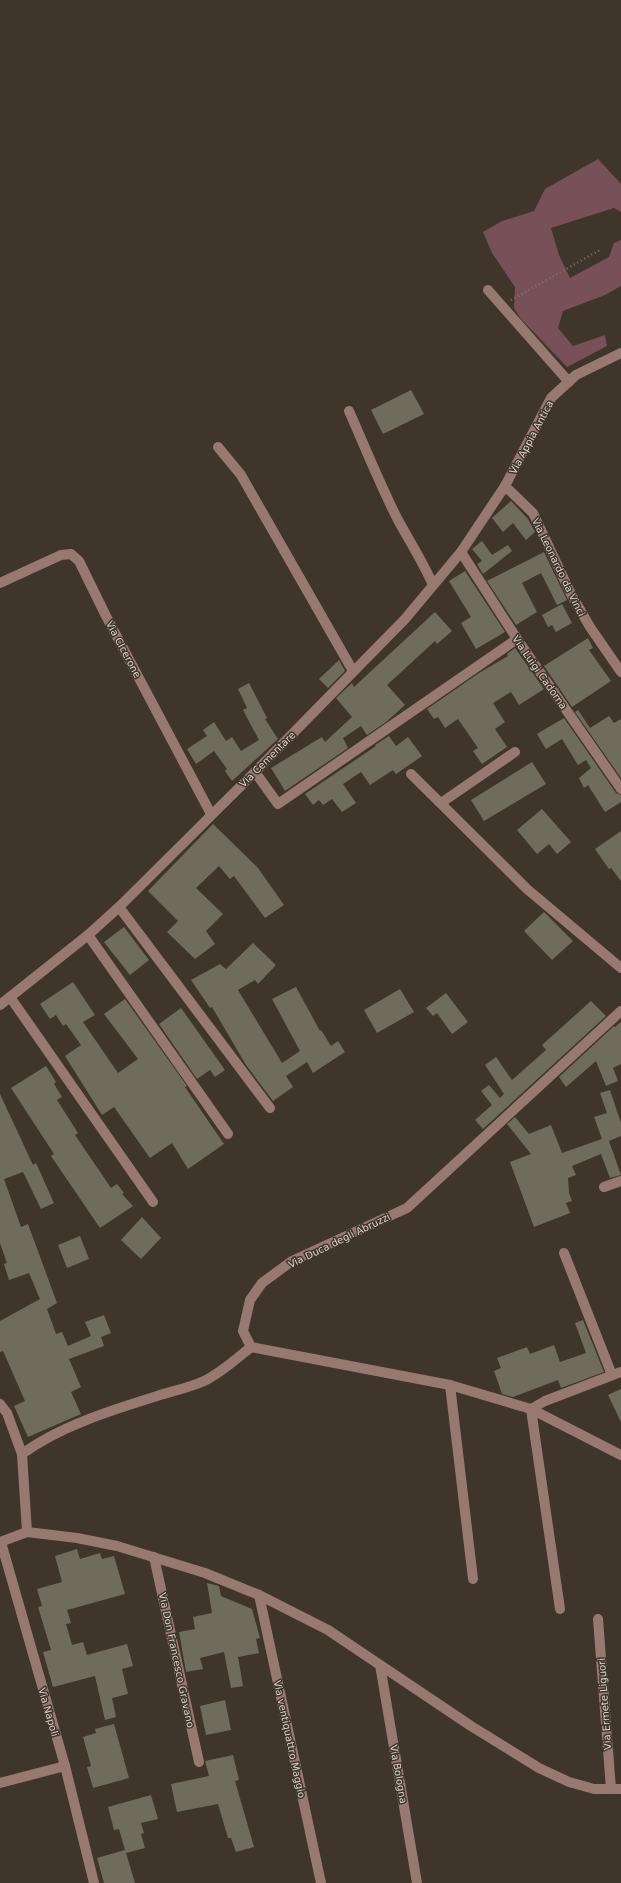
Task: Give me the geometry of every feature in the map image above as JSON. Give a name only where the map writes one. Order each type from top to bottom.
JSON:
[{"type":"street","points":[[488,290],[569,382]]},
{"type":"street","name":"Via Appia Antica","points":[[505,486],[551,398],[576,375],[621,353]]},
{"type":"street","points":[[349,411],[383,488],[399,520],[422,559],[433,585]]},
{"type":"street","points":[[218,447],[241,475],[353,672]]},
{"type":"street","name":"Via Cementare","points":[[0,1005],[88,935],[119,907],[255,772],[405,619],[462,552],[505,486]]},
{"type":"street","name":"Via Leonardo da Vinci","points":[[505,486],[533,513],[571,594],[590,627],[621,672]]},
{"type":"street","name":"Via Luigi Cadorna","points":[[462,552],[517,639],[621,789]]},
{"type":"street","name":"Via CIcerone","points":[[0,583],[61,556],[71,554],[79,561],[106,616],[211,814]]},
{"type":"street","points":[[255,772],[278,804],[517,639]]},
{"type":"street","points":[[441,803],[515,752]]},
{"type":"street","points":[[411,774],[527,889],[621,968]]},
{"type":"street","points":[[119,907],[270,1108]]},
{"type":"street","points":[[88,935],[228,1134]]},
{"type":"street","points":[[10,997],[153,1202]]},
{"type":"street","name":"Via Duca degli Abruzzi","points":[[251,1347],[243,1332],[250,1300],[262,1283],[292,1260],[406,1208],[621,1011]]},
{"type":"street","points":[[604,1187],[621,1181]]},
{"type":"street","points":[[531,1409],[545,1401],[617,1373],[564,1253]]},
{"type":"street","points":[[22,1454],[66,1430],[109,1411],[204,1381],[230,1364],[251,1347],[450,1385],[531,1409],[621,1455]]},
{"type":"street","points":[[450,1385],[472,1580]]},
{"type":"street","points":[[0,1404],[7,1413],[22,1454],[27,1532]]},
{"type":"street","points":[[531,1409],[560,1609]]},
{"type":"street","points":[[0,1542],[27,1532],[77,1538],[118,1546],[205,1573],[259,1595],[328,1630],[471,1726],[539,1768],[569,1782],[594,1789],[616,1789]]},
{"type":"street","name":"Via Napoli","points":[[0,1542],[65,1766],[94,1883]]},
{"type":"street","name":"Via Don Francesco Gravano","points":[[154,1557],[199,1762]]},
{"type":"street","name":"Via ventiquattro Maggio","points":[[259,1595],[321,1883]]},
{"type":"street","name":"Via Ermete Liguori","points":[[598,1619],[616,1789]]},
{"type":"street","name":"Via Bologna","points":[[380,1665],[417,1883]]},
{"type":"street","points":[[0,1782],[65,1766]]},
{"type":"path","points":[[502,306],[600,250]]},
{"type":"shaded area","points":[[598,159],[621,184],[621,212],[614,208],[551,228],[559,255],[570,278],[609,257],[614,243],[621,240],[621,286],[605,295],[563,311],[558,328],[573,346],[605,335],[607,346],[567,367],[521,319],[514,308],[515,287],[492,253],[483,232],[502,221],[534,211],[545,189]]},
{"type":"building","points":[[411,390],[424,414],[383,434],[371,410]]},
{"type":"building","points":[[511,501],[528,519],[535,532],[526,540],[513,523],[503,532],[492,518]]},
{"type":"building","points":[[482,541],[492,555],[508,545],[512,551],[483,574],[477,564],[482,561],[472,549]]},
{"type":"building","points":[[544,552],[567,600],[557,605],[541,573],[522,583],[537,612],[516,625],[487,581]]},
{"type":"building","points":[[465,571],[505,632],[476,649],[461,623],[471,617],[449,581]]},
{"type":"building","points":[[562,604],[572,623],[556,632],[552,625],[548,627],[542,615]]},
{"type":"building","points":[[435,612],[452,631],[437,644],[435,641],[387,685],[405,705],[386,722],[367,735],[361,726],[343,738],[348,748],[285,791],[271,768],[322,737],[325,742],[352,717],[336,698],[352,683],[354,687]]},
{"type":"building","points":[[588,638],[593,648],[589,650],[611,681],[572,707],[544,666]]},
{"type":"building","points":[[515,648],[544,689],[519,705],[511,692],[493,703],[505,722],[495,729],[507,747],[482,764],[473,751],[478,748],[458,719],[445,728],[438,717],[434,719],[427,709],[479,673],[508,656],[507,654]]},
{"type":"building","points":[[339,660],[345,671],[328,688],[319,679]]},
{"type":"building","points":[[249,683],[267,718],[265,719],[278,739],[232,781],[225,771],[227,769],[214,751],[196,764],[187,749],[207,736],[203,730],[214,722],[226,741],[232,737],[241,751],[259,740],[243,710],[247,708],[238,689]]},
{"type":"building","points":[[578,710],[590,728],[609,716],[614,723],[621,719],[621,778],[575,712]]},
{"type":"building","points":[[564,718],[616,793],[621,795],[621,802],[605,812],[588,785],[584,788],[579,778],[591,768],[586,760],[578,765],[562,739],[546,749],[537,734]]},
{"type":"building","points":[[389,736],[396,746],[408,737],[422,756],[396,774],[393,770],[370,785],[361,772],[343,784],[356,803],[342,812],[332,799],[323,805],[319,800],[313,805],[305,794]]},
{"type":"building","points":[[532,762],[546,784],[484,821],[471,800]]},
{"type":"building","points":[[542,809],[571,842],[557,854],[549,844],[537,854],[517,830]]},
{"type":"building","points":[[213,824],[258,868],[284,905],[265,918],[234,876],[230,879],[219,866],[196,888],[223,914],[206,931],[215,944],[195,959],[167,932],[178,921],[148,891]]},
{"type":"building","points":[[621,831],[621,881],[611,868],[609,869],[595,849]]},
{"type":"building","points":[[544,912],[573,941],[552,960],[524,931]]},
{"type":"building","points":[[124,927],[149,960],[130,975],[104,942]]},
{"type":"building","points":[[253,943],[276,965],[258,984],[255,980],[238,990],[282,1063],[300,1051],[272,999],[296,987],[320,1031],[321,1030],[331,1046],[338,1041],[345,1052],[313,1073],[307,1062],[286,1076],[293,1087],[273,1101],[246,1065],[212,1007],[210,1008],[191,980],[220,964],[226,969]]},
{"type":"building","points":[[73,982],[95,1015],[83,1022],[118,1073],[138,1059],[104,1014],[125,999],[187,1086],[185,1087],[224,1144],[188,1169],[172,1143],[150,1158],[114,1107],[102,1115],[65,1056],[81,1045],[66,1024],[63,1026],[56,1015],[50,1019],[40,1004]]},
{"type":"building","points":[[400,989],[414,1012],[377,1033],[364,1010]]},
{"type":"building","points":[[446,993],[468,1022],[452,1034],[437,1013],[433,1016],[426,1008]]},
{"type":"building","points":[[591,1001],[606,1016],[483,1129],[475,1120],[492,1105],[481,1091],[489,1085],[500,1098],[504,1094],[485,1065],[496,1057],[512,1080],[546,1050],[542,1045]]},
{"type":"building","points":[[181,1008],[225,1070],[215,1077],[210,1070],[197,1079],[159,1024]]},
{"type":"building","points":[[621,1022],[621,1064],[613,1068],[618,1081],[606,1086],[596,1061],[566,1087],[559,1077],[614,1026],[615,1027]]},
{"type":"building","points":[[46,1066],[56,1082],[54,1084],[62,1097],[57,1100],[78,1133],[75,1135],[111,1188],[117,1184],[124,1193],[122,1194],[133,1206],[100,1228],[51,1156],[54,1154],[11,1088]]},
{"type":"building","points":[[610,1090],[621,1123],[621,1136],[609,1141],[621,1175],[610,1178],[601,1154],[572,1166],[576,1175],[568,1178],[569,1193],[572,1201],[566,1203],[570,1213],[534,1227],[510,1162],[531,1154],[507,1124],[515,1117],[529,1134],[551,1125],[562,1153],[602,1139],[594,1117],[607,1113],[600,1093]]},
{"type":"building","points":[[0,1094],[33,1165],[36,1163],[54,1203],[41,1209],[23,1172],[4,1179],[21,1227],[28,1224],[57,1303],[47,1309],[56,1334],[62,1332],[68,1346],[91,1336],[85,1322],[104,1315],[111,1333],[101,1337],[104,1346],[69,1359],[81,1387],[71,1392],[81,1414],[28,1437],[14,1406],[25,1401],[3,1351],[0,1352],[0,1321],[40,1299],[29,1273],[9,1280],[4,1264],[7,1263],[0,1243]]},
{"type":"building","points":[[142,1217],[161,1238],[141,1259],[121,1240]]},
{"type":"building","points":[[80,1236],[89,1259],[67,1268],[58,1245]]},
{"type":"building","points":[[583,1320],[604,1372],[561,1388],[558,1380],[513,1397],[502,1394],[494,1371],[501,1368],[497,1358],[527,1347],[530,1354],[554,1345],[560,1362],[586,1353],[575,1323]]},
{"type":"building","points":[[621,1389],[621,1422],[608,1395]]},
{"type":"building","points":[[77,1549],[80,1559],[100,1553],[102,1559],[114,1556],[125,1594],[67,1610],[71,1623],[66,1624],[72,1645],[83,1642],[87,1655],[127,1644],[133,1666],[122,1669],[128,1694],[112,1698],[116,1717],[105,1720],[95,1676],[53,1687],[43,1652],[51,1650],[38,1607],[42,1606],[37,1589],[62,1582],[55,1556]]},
{"type":"building","points":[[207,1583],[219,1586],[221,1596],[252,1609],[260,1638],[256,1639],[259,1653],[238,1657],[243,1686],[231,1688],[224,1652],[200,1658],[203,1669],[186,1672],[179,1632],[195,1629],[193,1617],[212,1613]]},
{"type":"building","points":[[225,1700],[231,1730],[206,1735],[200,1706]]},
{"type":"building","points":[[114,1724],[129,1778],[93,1788],[87,1767],[91,1766],[83,1737],[96,1733],[95,1729]]},
{"type":"building","points":[[233,1755],[239,1780],[235,1781],[254,1847],[236,1852],[231,1838],[228,1838],[218,1804],[177,1812],[171,1784],[209,1776],[205,1761]]},
{"type":"building","points":[[151,1795],[158,1819],[141,1823],[144,1833],[141,1834],[145,1848],[126,1853],[135,1883],[104,1883],[97,1858],[125,1850],[119,1829],[114,1830],[108,1807]]}]
